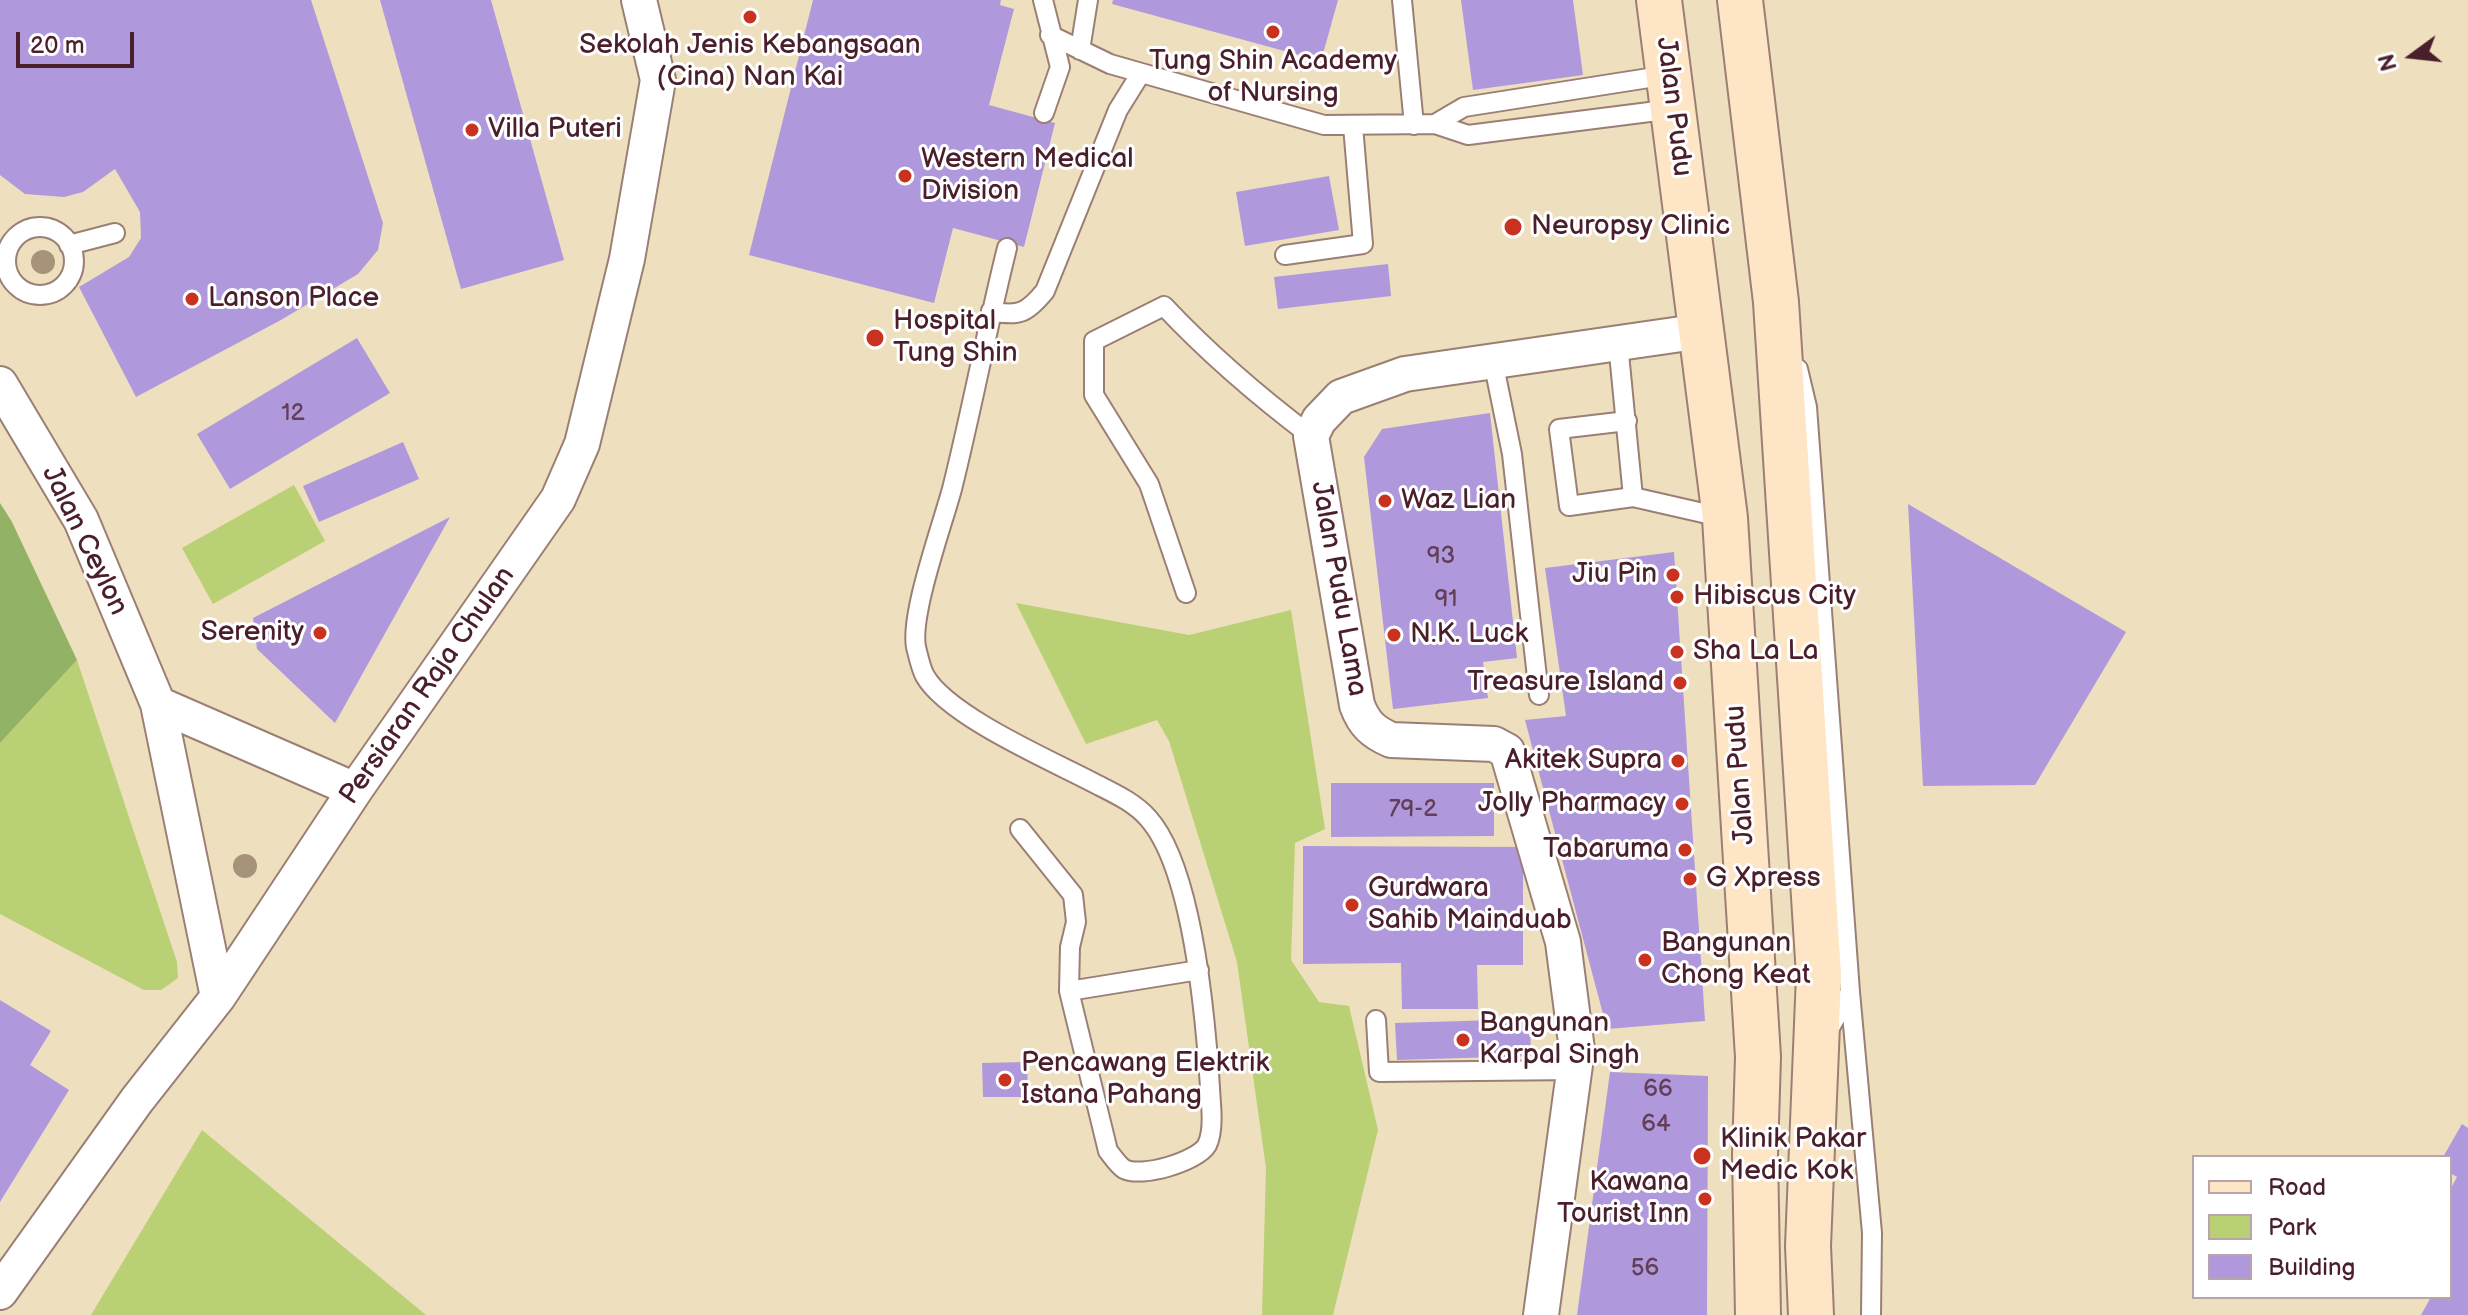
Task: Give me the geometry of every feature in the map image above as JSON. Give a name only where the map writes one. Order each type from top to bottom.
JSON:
[{"type":"main road","name":"Jalan Pudu","points":[[1659,0],[1725,518],[1758,1057],[1755,1155],[1758,1315]]},
{"type":"main road","points":[[1740,0],[1776,302],[1816,912],[1819,975],[1808,1246],[1811,1315]]},
{"type":"main road","points":[[1748,73],[1752,0]]},
{"type":"street","name":"Persiaran Raja Chulan","points":[[0,1292],[137,1100],[218,997],[355,790],[558,499],[582,444],[627,259],[658,80],[639,0]]},
{"type":"street","points":[[1311,436],[1330,407],[1354,389],[1405,374],[1702,331]]},
{"type":"street","name":"Jalan Ceylon","points":[[0,384],[81,520],[158,704],[218,997]]},
{"type":"street","name":"Jalan Pudu Lama","points":[[1311,436],[1360,714],[1369,728],[1391,740],[1494,744],[1507,751],[1563,942],[1577,1070],[1541,1315]]},
{"type":"street","points":[[158,704],[355,790]]},
{"type":"lane","points":[[1043,0],[1060,67],[1044,113]]},
{"type":"lane","points":[[1080,50],[1088,0]]},
{"type":"lane","points":[[1402,0],[1414,125]]},
{"type":"lane","points":[[1050,35],[1141,73],[1324,125],[1435,124],[1468,135],[1671,92]]},
{"type":"lane","points":[[991,311],[1016,316],[1029,311],[1045,291],[1118,110],[1141,73]]},
{"type":"lane","points":[[1435,124],[1464,107],[1671,92]]},
{"type":"lane","points":[[1285,255],[1363,244],[1353,126]]},
{"type":"lane","points":[[43,227],[63,236],[69,245],[73,267],[70,277],[53,293],[30,294],[4,273],[8,248],[22,232],[43,227]]},
{"type":"lane","points":[[69,245],[115,233]]},
{"type":"lane","points":[[1007,248],[958,464],[917,612],[916,645],[925,676],[950,701],[985,725],[1125,799],[1149,818],[1166,848],[1189,920],[1199,970],[1212,1122],[1207,1145],[1194,1158],[1139,1174],[1123,1168],[1108,1151],[1069,991],[1070,947],[1076,922],[1073,895],[1020,829]]},
{"type":"lane","points":[[1776,302],[1807,407],[1850,992],[1872,1233],[1871,1315]]},
{"type":"lane","points":[[1186,593],[1149,484],[1094,395],[1094,341],[1164,306],[1207,353],[1257,396],[1311,436]]},
{"type":"lane","points":[[1618,343],[1633,497]]},
{"type":"lane","points":[[1493,361],[1512,454],[1539,695]]},
{"type":"lane","points":[[1627,421],[1559,429],[1569,506],[1633,497],[1725,518]]},
{"type":"lane","points":[[1069,991],[1199,970]]},
{"type":"lane","points":[[1817,1052],[1850,992]]},
{"type":"lane","points":[[1376,1020],[1379,1072],[1577,1070]]},
{"type":"green space","points":[[294,485],[325,541],[213,604],[182,548]]},
{"type":"green space","points":[[0,503],[12,522],[77,660],[0,743]]},
{"type":"green space","points":[[1016,603],[1189,635],[1291,610],[1325,829],[1295,843],[1291,960],[1319,1002],[1349,1006],[1378,1130],[1333,1315],[1262,1315],[1266,1168],[1237,962],[1169,741],[1157,720],[1086,744]]},
{"type":"green space","points":[[77,660],[177,962],[178,978],[161,990],[144,990],[0,914],[0,743]]},
{"type":"green space","points":[[202,1130],[426,1315],[91,1315]]},
{"type":"building","points":[[0,0],[311,0],[383,223],[378,250],[358,274],[281,320],[136,397],[79,287],[129,257],[141,238],[140,212],[115,169],[83,192],[64,197],[25,194],[0,175]]},
{"type":"building","name":"Villa Puteri","points":[[380,0],[491,0],[564,260],[461,289]]},
{"type":"building","name":"Western Medical Division","points":[[813,0],[1001,0],[1000,5],[1014,9],[989,105],[1055,123],[1024,247],[953,228],[934,303],[749,255]]},
{"type":"building","name":"Tung Shin Academy of Nursing","points":[[1113,0],[1338,0],[1321,61],[1112,4]]},
{"type":"building","points":[[1461,0],[1573,0],[1583,75],[1473,90]]},
{"type":"building","points":[[1329,176],[1339,230],[1245,246],[1236,192]]},
{"type":"building","points":[[1388,264],[1391,296],[1278,309],[1274,277]]},
{"type":"building","points":[[357,338],[390,393],[230,489],[197,434]]},
{"type":"building","points":[[1490,413],[1517,658],[1483,662],[1488,698],[1393,709],[1364,457],[1382,429]]},
{"type":"building","points":[[403,442],[419,479],[319,522],[303,486]]},
{"type":"building","points":[[1908,504],[2126,632],[2035,785],[1923,786]]},
{"type":"building","name":"Serenity","points":[[450,517],[335,723],[257,649],[253,618]]},
{"type":"building","points":[[1674,552],[1705,1021],[1607,1029],[1525,720],[1566,716],[1545,568]]},
{"type":"building","points":[[1331,783],[1494,783],[1494,836],[1331,837]]},
{"type":"building","points":[[1303,846],[1523,847],[1523,965],[1477,965],[1478,1009],[1402,1009],[1401,963],[1303,964]]},
{"type":"building","points":[[0,1000],[51,1031],[30,1065],[69,1090],[0,1202]]},
{"type":"building","name":"Bangunan Karpal Singh","points":[[1530,1019],[1531,1056],[1397,1060],[1395,1023]]},
{"type":"building","name":"Pencawang Elektrik Istana Pahang","points":[[1027,1062],[1028,1097],[983,1097],[982,1063]]},
{"type":"building","points":[[1610,1072],[1708,1076],[1707,1315],[1577,1315]]},
{"type":"building","points":[[2462,1124],[2468,1128],[2468,1315],[2421,1315],[2430,1299],[2452,1299],[2452,1186],[2457,1177],[2452,1174],[2452,1155],[2444,1155]]},
{"type":"place","name":"Sekolah Jenis Kebangsaan (Cina) Nan Kai","points":[[750,17]]},
{"type":"place","name":"Tung Shin Academy of Nursing","points":[[1273,32]]},
{"type":"place","name":"Villa Puteri","points":[[472,130]]},
{"type":"place","name":"Western Medical Division","points":[[905,176]]},
{"type":"place","name":"Neuropsy Clinic","points":[[1513,227]]},
{"type":"place","name":"Lanson Place","points":[[192,299]]},
{"type":"place","name":"Hospital Tung Shin","points":[[875,338]]},
{"type":"place","name":"Waz Lian","points":[[1385,501]]},
{"type":"place","name":"Jiu Pin","points":[[1673,575]]},
{"type":"place","name":"Hibiscus City","points":[[1677,597]]},
{"type":"place","name":"Serenity","points":[[320,633]]},
{"type":"place","name":"N.K. Luck","points":[[1394,635]]},
{"type":"place","name":"Sha La La","points":[[1677,652]]},
{"type":"place","name":"Treasure Island","points":[[1680,683]]},
{"type":"place","name":"Akitek Supra","points":[[1678,761]]},
{"type":"place","name":"Jolly Pharmacy","points":[[1682,804]]},
{"type":"place","name":"Tabaruma","points":[[1685,850]]},
{"type":"place","name":"G Xpress","points":[[1690,879]]},
{"type":"place","name":"Gurdwara Sahib Mainduab","points":[[1352,905]]},
{"type":"place","name":"Bangunan Chong Keat","points":[[1645,960]]},
{"type":"place","name":"Bangunan Karpal Singh","points":[[1463,1040]]},
{"type":"place","name":"Pencawang Elektrik Istana Pahang","points":[[1005,1080]]},
{"type":"place","name":"Klinik Pakar Medic Kok","points":[[1702,1156]]},
{"type":"place","name":"Kawana Tourist Inn","points":[[1705,1199]]}]
